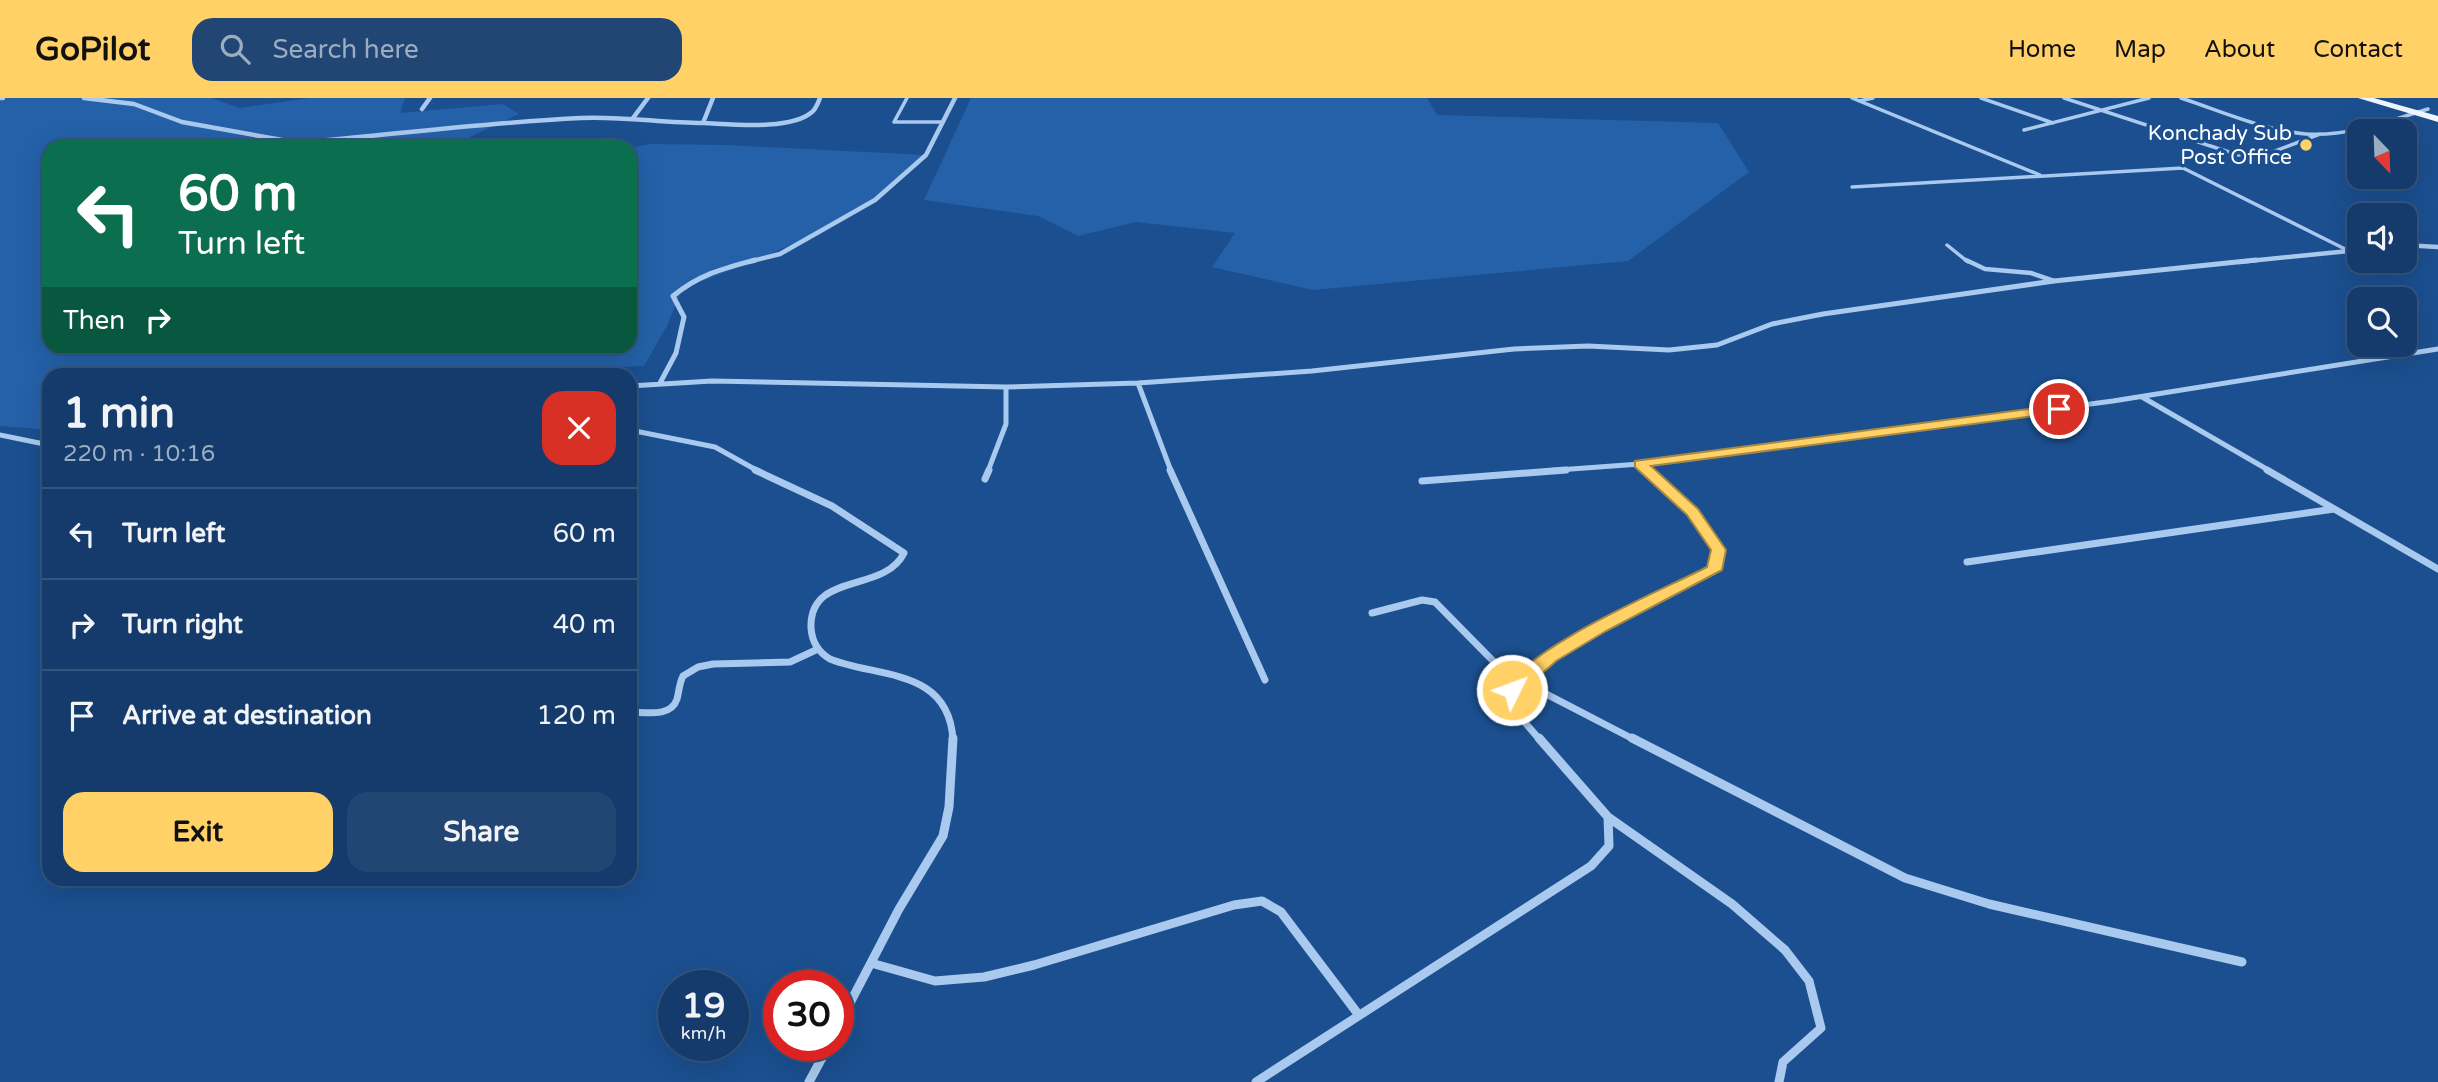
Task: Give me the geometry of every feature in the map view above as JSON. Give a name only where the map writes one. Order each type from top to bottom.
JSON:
[{"type":"main road","points":[[2363,98],[2438,119]]},
{"type":"main road","points":[[2389,98],[2433,111]]},
{"type":"street","points":[[84,98],[134,104],[182,121],[288,140]]},
{"type":"street","points":[[422,109],[430,98]]},
{"type":"street","points":[[633,117],[648,98]]},
{"type":"street","points":[[704,123],[713,98]]},
{"type":"street","points":[[330,140],[581,118],[633,117],[656,123],[761,123],[810,114],[820,98]]},
{"type":"street","points":[[660,383],[676,353],[684,317],[673,296],[693,280],[711,272],[780,254],[875,200],[926,156],[955,98]]},
{"type":"street","points":[[2417,246],[2438,247]]},
{"type":"street","points":[[637,385],[660,383],[1006,387],[1138,383],[1312,371],[1514,349],[1588,346],[1669,349],[1717,345],[1772,324],[1823,314],[1873,309],[2054,281],[2347,251]]},
{"type":"street","points":[[1422,481],[1640,464],[2141,397],[2438,349]]},
{"type":"street","points":[[1138,383],[1161,452],[1265,680]]},
{"type":"street","points":[[985,479],[1006,424],[1006,387]]},
{"type":"street","points":[[2141,397],[2438,569]]},
{"type":"street","points":[[637,431],[715,446],[762,474],[832,506],[904,553],[903,561],[894,570],[842,586],[820,597],[811,617],[813,639],[825,656],[838,662],[892,672],[914,681],[932,694],[948,711],[954,731],[953,768],[943,835],[899,908],[854,997]]},
{"type":"street","points":[[0,435],[42,444]]},
{"type":"street","points":[[1640,464],[1692,512],[1718,550],[1714,570],[1601,627],[1550,657],[1512,690],[1515,711],[1608,817],[1732,904],[1785,950],[1809,981],[1821,1028],[1783,1062],[1779,1082]]},
{"type":"street","points":[[1967,562],[2334,509]]},
{"type":"street","points":[[1372,613],[1422,600],[1436,602],[1498,666],[1521,681],[1905,878],[1989,905],[2242,962]]},
{"type":"street","points":[[637,712],[662,712],[672,708],[679,699],[680,678],[686,670],[721,664],[793,664],[818,649]]},
{"type":"street","points":[[1256,1082],[1357,1014],[1591,866],[1609,846],[1608,817]]},
{"type":"street","points":[[872,963],[935,981],[984,977],[1034,965],[1234,905],[1262,901],[1281,912],[1357,1014]]},
{"type":"street","points":[[809,1082],[820,1061]]},
{"type":"lane","points":[[908,98],[894,122],[943,122]]},
{"type":"lane","points":[[1852,98],[2043,176]]},
{"type":"lane","points":[[1859,101],[1873,98]]},
{"type":"lane","points":[[1981,98],[2053,123]]},
{"type":"lane","points":[[2064,98],[2245,156],[2293,146],[2320,134],[2362,129],[2416,113],[2433,111]]},
{"type":"lane","points":[[2024,130],[2148,98]]},
{"type":"lane","points":[[2181,98],[2260,123],[2320,134]]},
{"type":"lane","points":[[1853,187],[2183,168],[2347,250]]},
{"type":"lane","points":[[1947,245],[1962,260],[1982,270],[2029,271],[2054,281]]},
{"type":"shaded area","points":[[0,98],[211,98],[240,108],[309,98],[405,98],[400,113],[503,104],[519,114],[463,140],[42,140],[42,354],[637,354],[637,147],[650,144],[726,145],[926,155],[880,196],[828,228],[682,289],[667,326],[644,366],[42,368],[42,429],[0,426]]},
{"type":"shaded area","points":[[971,98],[1427,98],[1437,115],[1718,123],[1749,172],[1628,261],[1313,290],[1212,267],[1235,233],[1136,222],[1078,236],[1038,216],[924,200]]},
{"type":"place","name":"Konchady Sub Post Office","points":[[2306,145]]},
{"type":"route","points":[[1512,690],[1550,657],[1601,627],[1714,570],[1718,550],[1692,512],[1640,464],[2059,409]]}]
